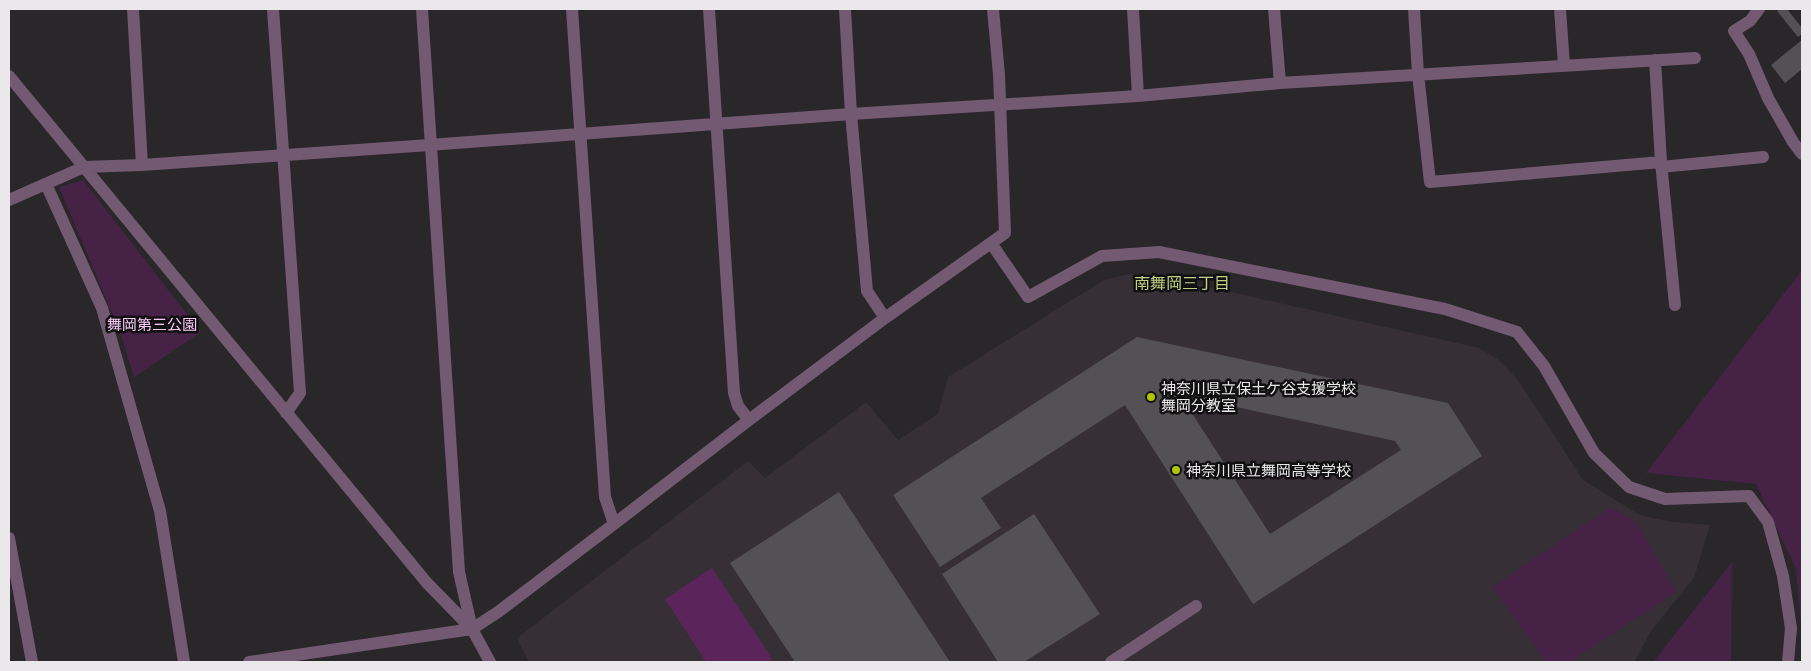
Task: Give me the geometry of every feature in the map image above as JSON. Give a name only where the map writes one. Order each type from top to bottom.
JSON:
[{"type":"street","points":[[133,9],[142,164]]},
{"type":"street","points":[[273,9],[300,393],[286,412]]},
{"type":"street","points":[[422,9],[459,572],[472,629]]},
{"type":"street","points":[[572,9],[605,497],[614,524]]},
{"type":"street","points":[[709,9],[734,393],[738,406],[749,420]]},
{"type":"street","points":[[846,9],[852,114],[867,291],[885,318]]},
{"type":"street","points":[[250,662],[472,629],[498,612],[885,318],[1005,233],[1000,105],[993,9]]},
{"type":"street","points":[[1133,9],[1138,96]]},
{"type":"street","points":[[1274,9],[1280,83]]},
{"type":"street","points":[[1414,9],[1418,74],[1430,182],[1763,157]]},
{"type":"street","points":[[1560,9],[1564,66]]},
{"type":"street","points":[[1759,9],[1750,21],[1734,32],[1749,54],[1768,98],[1802,154]]},
{"type":"street","points":[[9,200],[84,167],[432,144],[581,132],[1138,96],[1280,83],[1695,58]]},
{"type":"street","points":[[1654,60],[1661,164],[1675,304]]},
{"type":"street","points":[[9,76],[427,583],[472,629],[490,662]]},
{"type":"street","points":[[46,184],[102,308],[160,511],[184,662]]},
{"type":"street","points":[[991,243],[1028,297],[1102,256],[1159,252],[1445,309],[1517,332],[1544,366],[1594,453],[1628,487],[1665,499],[1749,496],[1768,522],[1783,576],[1791,628],[1788,662]]},
{"type":"street","points":[[9,538],[32,662]]},
{"type":"street","points":[[1111,662],[1196,606]]},
{"type":"shaded area","name":"神奈川県立舞岡高等学校","points":[[1129,274],[1151,274],[1479,348],[1499,360],[1518,380],[1583,480],[1640,515],[1673,522],[1710,525],[1694,578],[1651,631],[1634,662],[529,662],[517,638],[748,461],[765,478],[866,402],[898,440],[938,414],[948,377],[1104,280]]},
{"type":"shaded area","points":[[712,568],[772,659],[767,662],[706,662],[665,599]]},
{"type":"green space","name":"舞岡第三公園","points":[[83,180],[201,332],[134,377],[120,332],[59,187]]},
{"type":"green space","points":[[1802,270],[1802,637],[1796,569],[1756,484],[1646,473]]},
{"type":"green space","points":[[1611,507],[1637,523],[1676,592],[1570,662],[1546,662],[1492,587]]},
{"type":"green space","points":[[1732,562],[1731,662],[1653,662]]},
{"type":"building","points":[[1787,9],[1802,28],[1802,34],[1798,37],[1777,11]]},
{"type":"building","points":[[1802,40],[1802,69],[1785,83],[1771,65]]},
{"type":"building","points":[[1137,337],[1448,403],[1482,456],[1253,604],[1125,405],[981,498],[1001,528],[940,567],[893,495]],"holes":[[[1185,396],[1395,441],[1401,450],[1270,534],[1184,401]]]},
{"type":"building","points":[[839,492],[950,662],[795,662],[730,563]]},
{"type":"building","points":[[1034,514],[1100,614],[1024,662],[998,662],[942,574]]},
{"type":"place","name":"神奈川県立保土ケ谷支援学校 舞岡分教室","points":[[1151,397]]},
{"type":"place","name":"神奈川県立舞岡高等学校","points":[[1176,470]]},
{"type":"district","name":"南舞岡三丁目","points":[[1182,283]]}]
